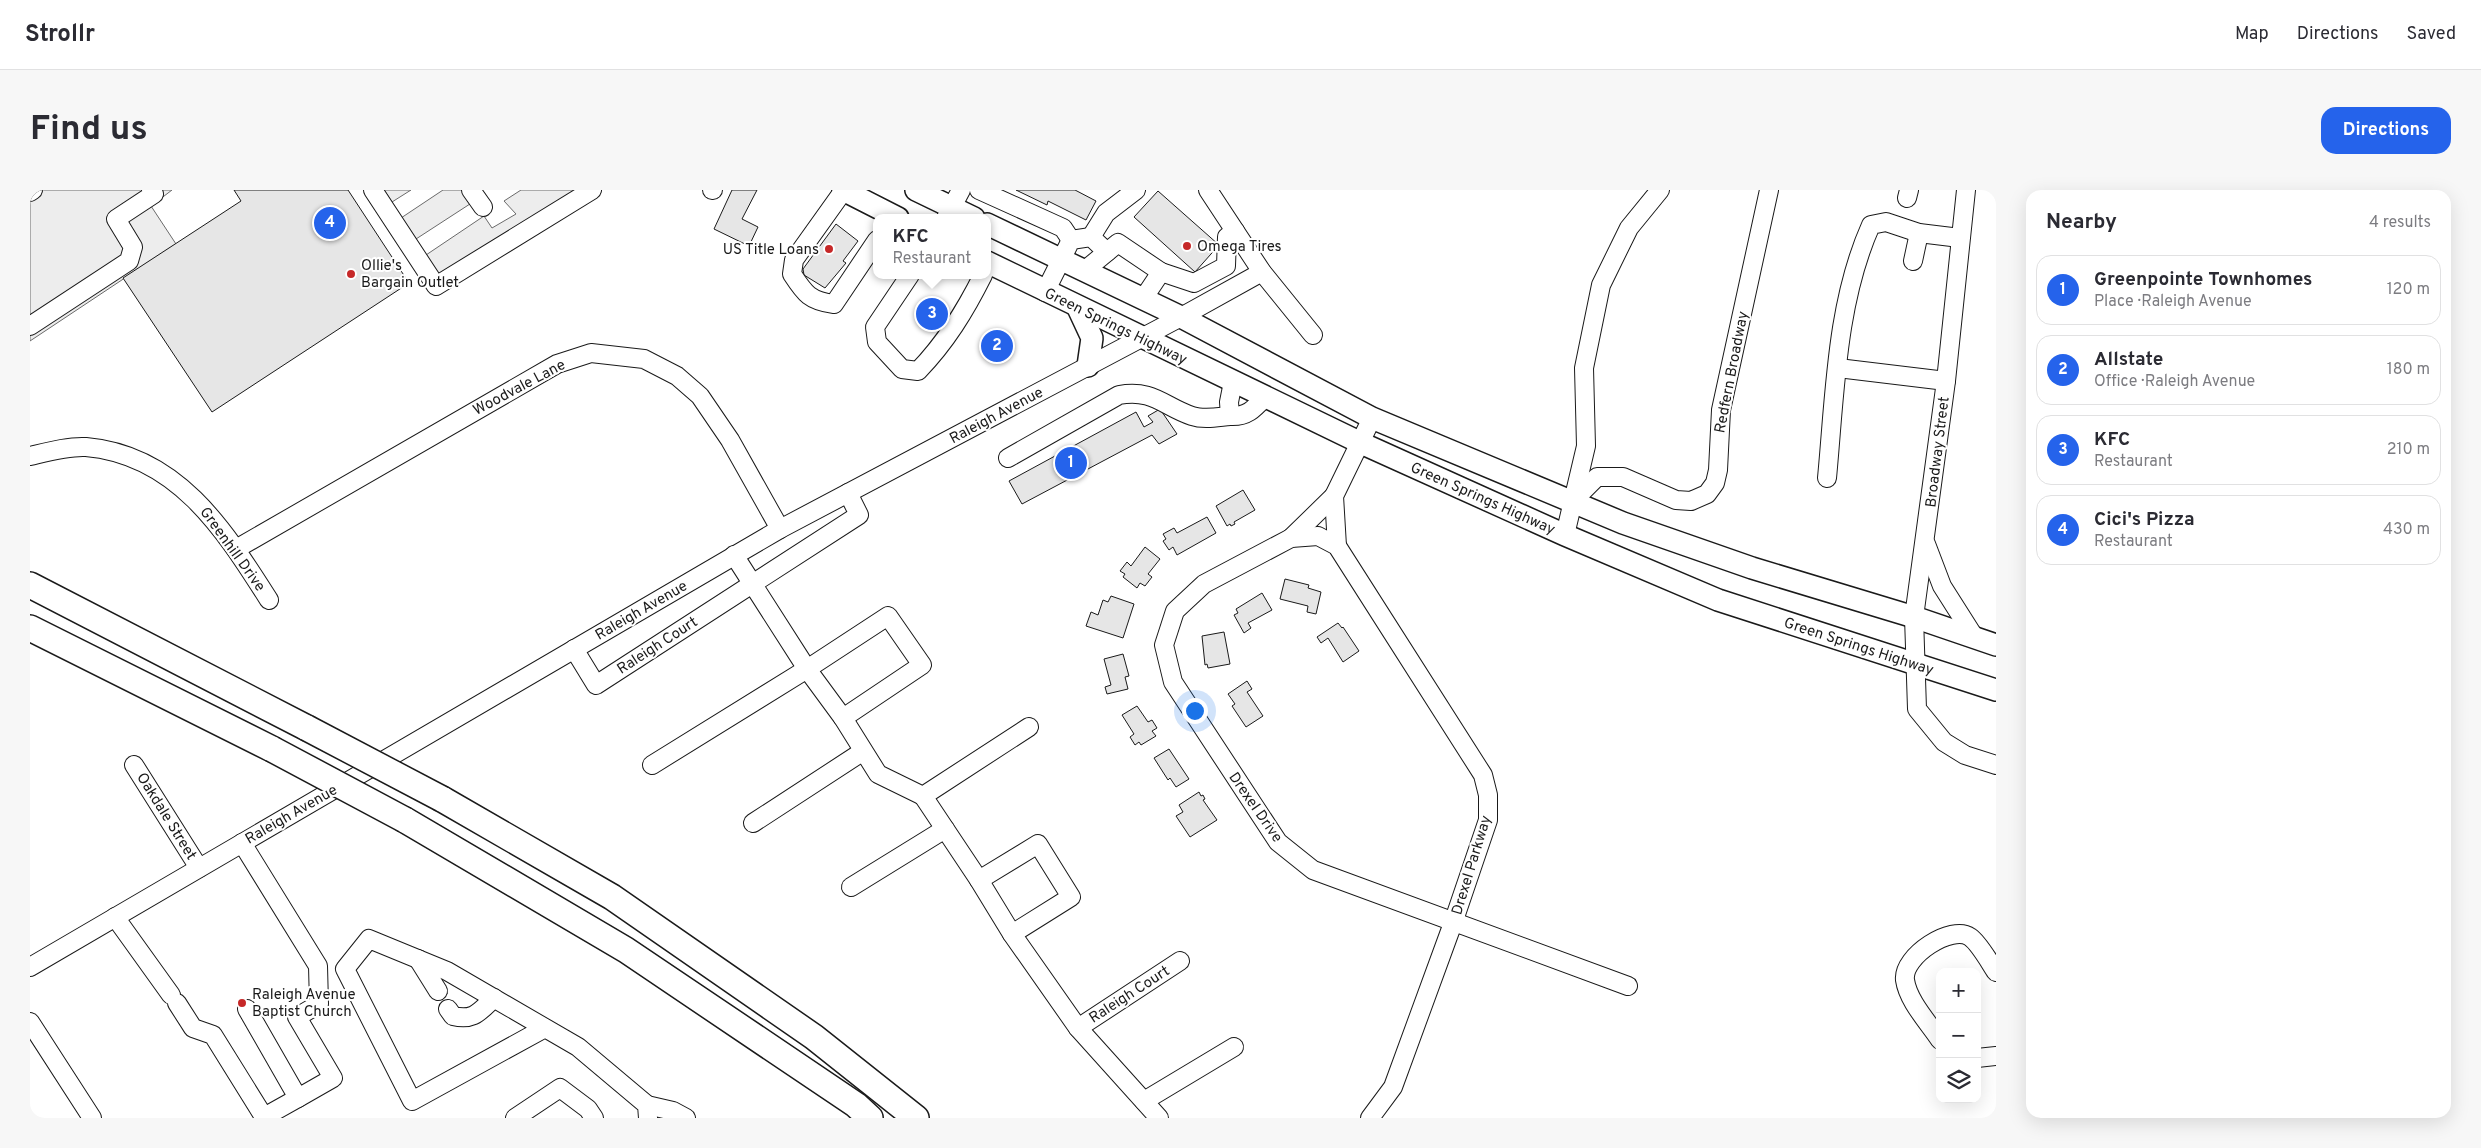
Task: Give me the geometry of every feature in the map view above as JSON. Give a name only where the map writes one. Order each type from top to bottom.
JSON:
[{"type":"highway","points":[[30,585],[442,800],[612,897],[814,1037],[916,1118]]},
{"type":"highway","points":[[30,628],[272,749],[405,820],[626,950],[856,1105],[870,1118]]},
{"type":"main road","points":[[844,190],[889,214]]},
{"type":"main road","points":[[916,190],[953,205],[968,214]]},
{"type":"main road","name":"Green Springs Highway","points":[[991,226],[1181,317],[1372,418],[1623,522],[1752,568],[1914,617],[1996,645]]},
{"type":"main road","name":"Green Springs Highway","points":[[991,269],[1045,292],[1361,444],[1565,535],[1718,600],[1996,690]]},
{"type":"main road","points":[[1078,308],[1092,338],[1088,366]]},
{"type":"street","points":[[30,326],[129,261],[134,247],[116,219],[154,194],[152,190]]},
{"type":"street","points":[[373,190],[436,286],[592,190]]},
{"type":"street","points":[[471,190],[482,206]]},
{"type":"street","points":[[844,190],[794,260],[792,274],[803,292],[818,302],[834,304],[873,246]]},
{"type":"street","points":[[979,190],[1063,228],[1071,240]]},
{"type":"street","points":[[1071,240],[1091,237],[1106,213],[1136,190]]},
{"type":"street","points":[[1208,190],[1262,272],[1313,335]]},
{"type":"street","points":[[1565,535],[1586,446],[1584,368],[1601,285],[1629,228],[1660,190]]},
{"type":"street","name":"Redfern Broadway","points":[[1573,501],[1597,478],[1623,477],[1676,500],[1691,501],[1707,494],[1715,483],[1718,470],[1722,410],[1769,190]]},
{"type":"street","name":"Broadway Street","points":[[1966,190],[1946,381],[1914,617],[1917,709],[1944,742],[1965,755],[1996,764]]},
{"type":"street","points":[[1827,478],[1846,306],[1864,241],[1871,225],[1886,222],[1919,233],[1960,238]]},
{"type":"street","points":[[1084,270],[1118,243],[1161,272],[1194,283],[1226,266],[1227,237],[1235,231]]},
{"type":"street","points":[[1913,261],[1919,233]]},
{"type":"street","points":[[1091,237],[1107,252]]},
{"type":"street","points":[[1045,292],[1071,240]]},
{"type":"street","points":[[1143,299],[1161,272]]},
{"type":"street","name":"Raleigh Avenue","points":[[30,967],[780,529],[1181,317],[1262,272]]},
{"type":"street","points":[[1208,276],[1219,296]]},
{"type":"street","points":[[907,279],[875,327],[877,342],[902,369],[918,371],[939,350],[964,313],[981,279]]},
{"type":"street","name":"Woodvale Lane","points":[[236,549],[557,364],[592,353],[644,359],[678,376],[700,396],[730,440],[780,529]]},
{"type":"street","points":[[1838,368],[1946,381]]},
{"type":"street","points":[[1230,416],[1229,402],[1233,382]]},
{"type":"street","points":[[1008,458],[1119,395],[1134,392],[1152,395],[1192,416],[1204,418],[1242,417],[1251,412],[1265,398]]},
{"type":"street","points":[[1334,496],[1372,418]]},
{"type":"street","name":"Greenhill Drive","points":[[30,456],[86,447],[126,456],[165,474],[204,507],[236,549],[269,600]]},
{"type":"street","name":"Raleigh Court","points":[[574,649],[596,685],[859,514],[848,493]]},
{"type":"street","name":"Drexel Drive","points":[[1334,496],[1291,538],[1204,584],[1175,611],[1164,645],[1173,682],[1278,842],[1313,870],[1628,986]]},
{"type":"street","name":"Drexel Parkway","points":[[1334,496],[1337,546],[1483,776],[1488,795],[1488,820],[1453,923],[1393,1087],[1370,1118]]},
{"type":"street","name":"Drexel Drive","points":[[1291,538],[1318,536]]},
{"type":"street","name":"Drexel Parkway","points":[[1318,536],[1337,546]]},
{"type":"street","points":[[1925,541],[1942,586],[1975,638]]},
{"type":"street","points":[[734,555],[807,669],[843,718],[862,752],[878,774],[923,796],[1029,727]]},
{"type":"street","points":[[652,765],[807,669],[888,616],[922,665],[843,718]]},
{"type":"street","points":[[753,822],[862,752]]},
{"type":"street","name":"Oakdale Street","points":[[134,765],[199,868]]},
{"type":"street","name":"Raleigh Court","points":[[923,796],[979,880],[1012,934],[1078,1028],[1159,1118]]},
{"type":"street","points":[[851,887],[945,829]]},
{"type":"street","points":[[115,917],[194,1028],[213,1035],[264,1117],[333,1078],[297,1017],[319,1004],[318,966],[242,843]]},
{"type":"street","points":[[979,880],[1038,844],[1072,897],[1012,934]]},
{"type":"street","points":[[1936,1034],[1907,991],[1904,977],[1912,958],[1928,945],[1959,933],[1970,937],[1996,972]]},
{"type":"street","points":[[545,1028],[412,1101],[344,968],[369,939],[447,971],[578,1047],[648,1112],[665,1109],[686,1118]]},
{"type":"street","points":[[418,959],[438,991]]},
{"type":"street","name":"Raleigh Court","points":[[1078,1028],[1180,961]]},
{"type":"street","points":[[448,1009],[453,1016],[466,1019],[479,1012],[494,998]]},
{"type":"street","points":[[247,1010],[298,1098]]},
{"type":"street","points":[[30,1022],[92,1118]]},
{"type":"street","points":[[1144,1101],[1234,1047]]},
{"type":"street","points":[[1981,1058],[1996,1056]]},
{"type":"street","points":[[515,1118],[560,1088],[588,1109],[594,1118]]},
{"type":"shaded area","points":[[30,190],[172,190],[151,206],[176,244],[30,341]]},
{"type":"shaded area","points":[[384,190],[411,190],[392,202]]},
{"type":"shaded area","points":[[443,190],[465,190],[473,202],[416,239],[401,218]]},
{"type":"shaded area","points":[[521,190],[576,190],[440,277],[426,255],[484,216],[492,228],[516,214],[504,201]]},
{"type":"building","points":[[234,190],[348,190],[409,283],[212,412],[123,278],[241,201]]},
{"type":"building","points":[[732,190],[757,190],[742,219],[758,227],[749,246],[714,229]]},
{"type":"building","points":[[1016,190],[1075,190],[1096,201],[1086,220],[1048,201],[1047,205]]},
{"type":"building","points":[[1158,191],[1219,245],[1195,272],[1134,217]]},
{"type":"building","points":[[836,224],[858,241],[843,261],[846,263],[825,288],[804,275],[803,269]]},
{"type":"building","points":[[1160,409],[1177,434],[1159,444],[1152,435],[1022,504],[1009,481],[1136,412],[1144,427],[1153,422],[1148,416]]},
{"type":"building","points":[[1243,490],[1255,510],[1234,522],[1235,524],[1227,526],[1216,506]]},
{"type":"building","points":[[1207,517],[1216,533],[1177,555],[1173,547],[1169,550],[1163,541],[1166,539],[1163,534],[1174,528],[1177,533]]},
{"type":"building","points":[[1145,547],[1160,559],[1148,574],[1152,577],[1145,586],[1140,583],[1137,588],[1123,577],[1125,574],[1120,571],[1127,562],[1131,566]]},
{"type":"building","points":[[1285,579],[1309,585],[1308,588],[1321,592],[1316,614],[1307,612],[1308,606],[1280,599]]},
{"type":"building","points":[[1262,593],[1272,610],[1248,623],[1251,628],[1244,633],[1234,615],[1238,613],[1236,609]]},
{"type":"building","points":[[1111,596],[1134,604],[1123,638],[1086,626],[1091,612],[1098,615],[1103,600],[1108,602]]},
{"type":"building","points":[[1338,623],[1343,627],[1359,651],[1343,662],[1328,638],[1321,643],[1317,637]]},
{"type":"building","points":[[1224,632],[1230,664],[1208,668],[1207,664],[1205,665],[1202,636]]},
{"type":"building","points":[[1123,654],[1129,676],[1125,677],[1128,689],[1107,694],[1105,687],[1111,685],[1104,659]]},
{"type":"building","points":[[1247,681],[1252,689],[1247,692],[1263,716],[1246,727],[1232,706],[1235,704],[1228,694]]},
{"type":"building","points":[[1137,706],[1148,722],[1152,720],[1157,728],[1152,731],[1156,736],[1141,745],[1139,742],[1135,745],[1130,737],[1134,734],[1122,715]]},
{"type":"building","points":[[1169,749],[1189,779],[1176,787],[1170,778],[1168,780],[1154,758]]},
{"type":"building","points":[[1199,792],[1201,796],[1203,795],[1205,799],[1203,800],[1217,820],[1190,837],[1176,816],[1183,812],[1179,805]]},
{"type":"place","name":"Cici's Pizza","points":[[330,223]]},
{"type":"place","name":"Omega Tires","points":[[1187,246]]},
{"type":"place","name":"US Title Loans","points":[[829,249]]},
{"type":"place","name":"Ollie's Bargain Outlet","points":[[351,274]]},
{"type":"place","name":"KFC","points":[[932,314]]},
{"type":"place","name":"Allstate","points":[[997,346]]},
{"type":"place","name":"Greenpointe Townhomes","points":[[1071,463]]},
{"type":"place","name":"Raleigh Avenue Baptist Church","points":[[242,1003]]}]
